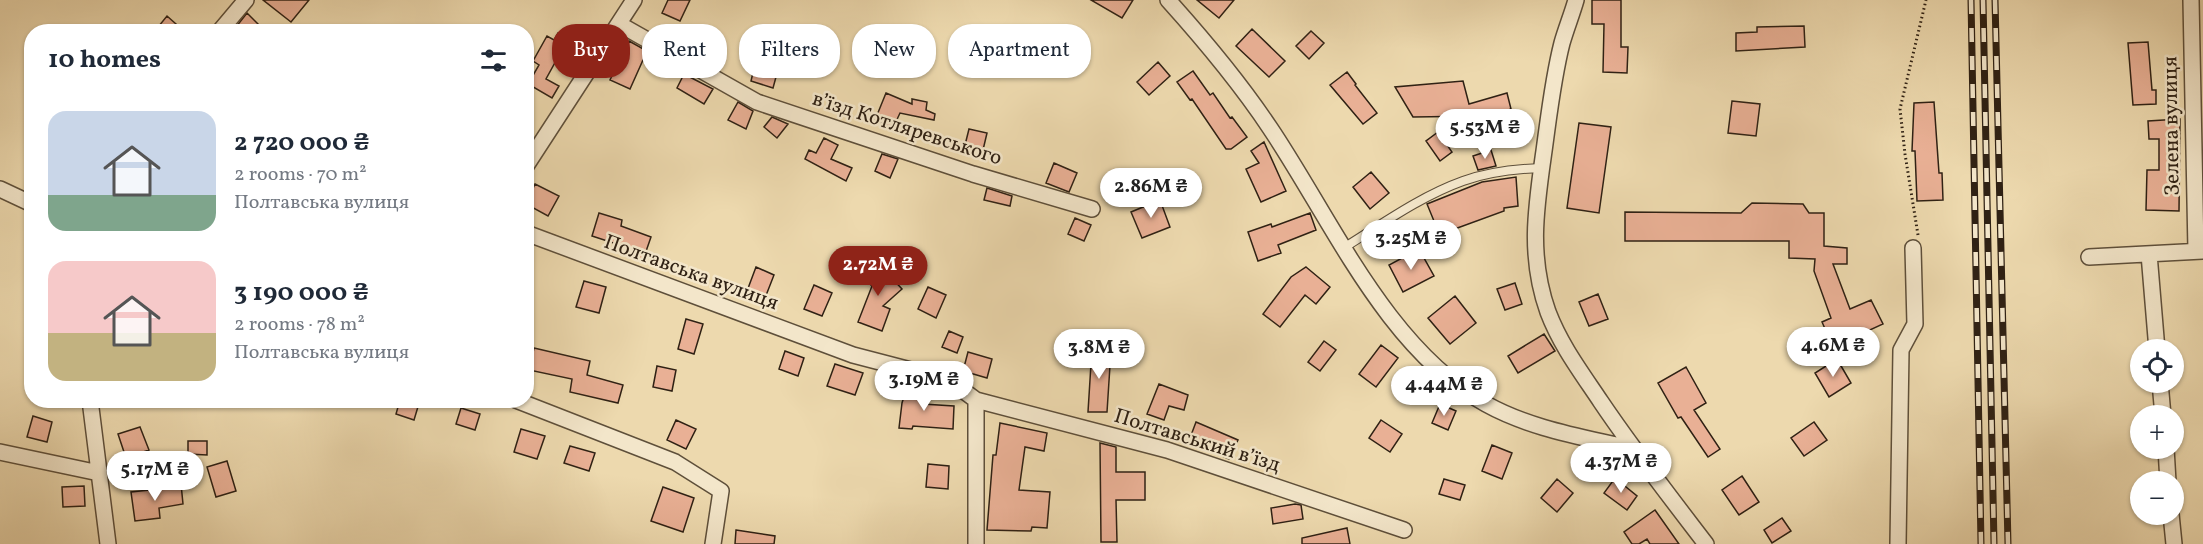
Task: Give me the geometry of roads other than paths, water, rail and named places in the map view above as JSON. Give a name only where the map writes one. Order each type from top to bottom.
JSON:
[{"type":"street","points":[[226,24],[246,0]]},
{"type":"street","points":[[619,24],[633,0]]},
{"type":"street","points":[[1168,0],[1205,43],[1269,126],[1379,303],[1420,352],[1451,380],[1485,404],[1523,422],[1633,448]]},
{"type":"street","points":[[1576,0],[1562,44],[1534,217],[1539,280],[1560,339],[1575,366],[1633,448],[1707,544]]},
{"type":"street","name":"Зелена вулиця","points":[[2191,0],[2199,251]]},
{"type":"street","name":"в’їзд Котляревського","points":[[630,30],[757,102],[973,174],[1092,209]]},
{"type":"street","points":[[534,154],[584,78]]},
{"type":"street","points":[[0,189],[24,200]]},
{"type":"street","name":"Полтавська вулиця","points":[[534,236],[853,355],[949,381],[976,400]]},
{"type":"street","points":[[1898,544],[1901,350],[1915,324],[1913,248]]},
{"type":"street","points":[[2089,257],[2199,251]]},
{"type":"street","points":[[2149,254],[2156,339]]},
{"type":"street","points":[[976,400],[976,544]]},
{"type":"street","name":"Полтавський в’їзд","points":[[976,400],[1167,450],[1404,530]]},
{"type":"street","points":[[534,407],[675,462],[721,491],[713,544]]},
{"type":"street","points":[[91,408],[108,544]]},
{"type":"street","points":[[0,452],[99,473]]},
{"type":"street","points":[[2172,525],[2174,544]]},
{"type":"lane","points":[[1345,247],[1417,203],[1462,181],[1521,168],[1541,168]]},
{"type":"railway","points":[[1971,0],[1981,544]]},
{"type":"railway","points":[[1983,0],[1994,544]]},
{"type":"railway","points":[[1995,0],[2008,544]]}]
